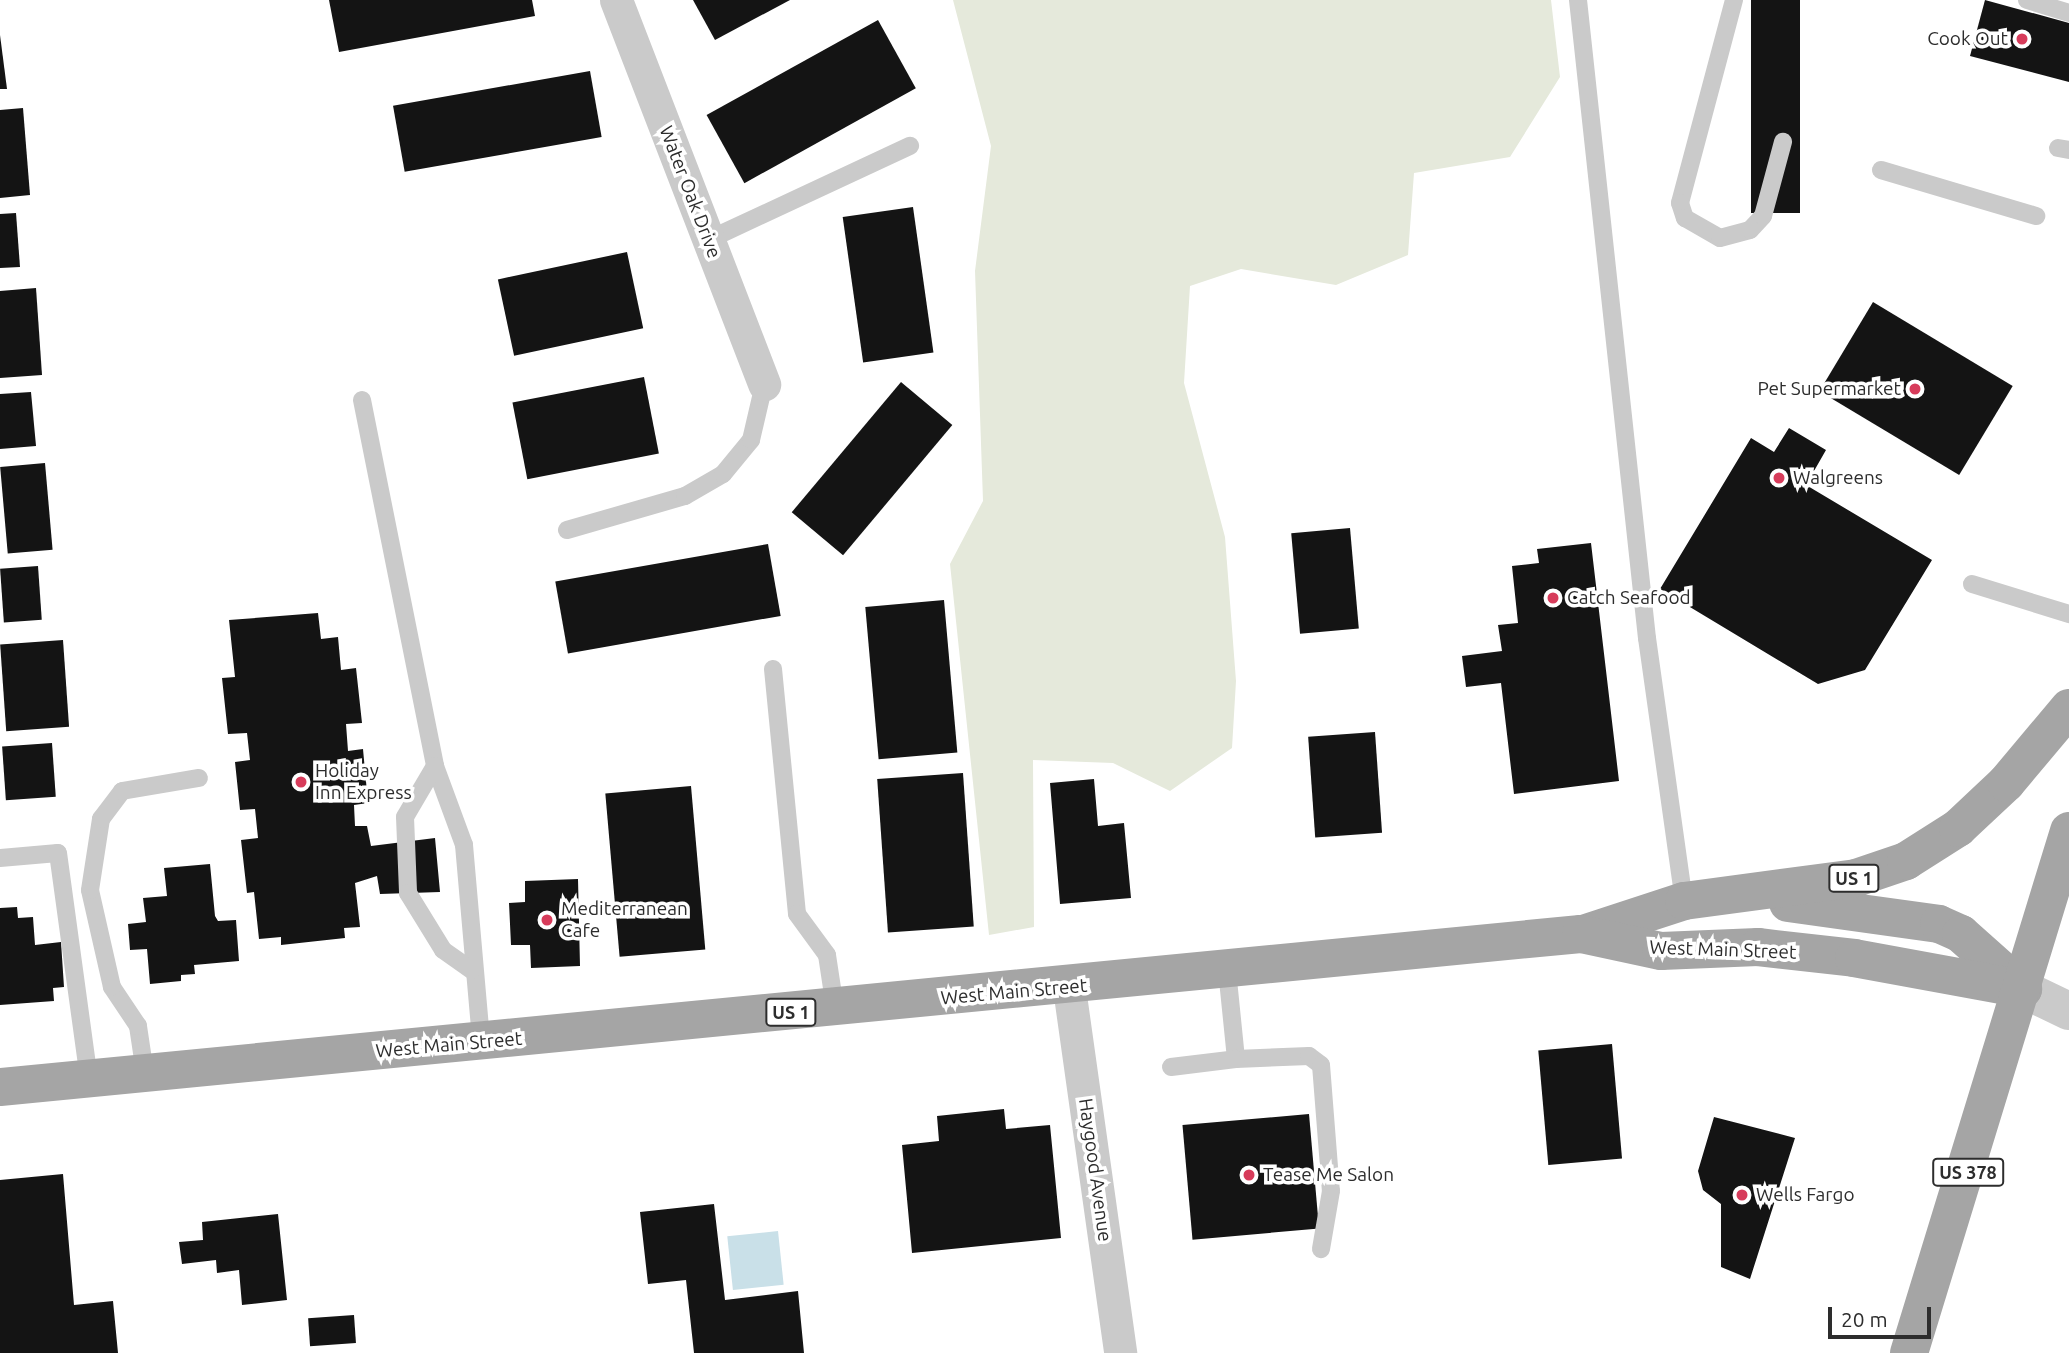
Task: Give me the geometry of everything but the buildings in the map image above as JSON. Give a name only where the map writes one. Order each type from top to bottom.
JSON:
[{"type":"main road","name":"US 1","points":[[1581,934],[1684,901],[1737,897],[1856,878],[1906,861],[1958,828],[2006,783],[2069,708]]},
{"type":"main road","points":[[1737,897],[1939,924],[1961,934],[2023,989],[2069,831]]},
{"type":"main road","name":"West Main Street","points":[[0,1087],[1069,988],[1581,934],[1661,951],[1758,947],[1854,958],[2023,989]]},
{"type":"main road","name":"US 378","points":[[1909,1353],[2023,989]]},
{"type":"street","name":"Water Oak Drive","points":[[616,0],[764,384]]},
{"type":"street","name":"Haygood Avenue","points":[[1069,988],[1120,1353]]},
{"type":"street","points":[[2023,989],[2069,1011]]},
{"type":"lane","points":[[1578,0],[1647,638],[1684,901]]},
{"type":"lane","points":[[1734,0],[1680,203],[1685,218],[1720,238],[1750,230],[1763,216],[1783,142]]},
{"type":"lane","points":[[2027,0],[2069,13]]},
{"type":"lane","points":[[708,240],[910,146]]},
{"type":"lane","points":[[1881,170],[2036,216]]},
{"type":"lane","points":[[567,530],[685,496],[723,474],[751,440],[764,384]]},
{"type":"lane","points":[[362,400],[435,766],[464,845],[472,970],[481,1041]]},
{"type":"lane","points":[[1972,584],[2069,614]]},
{"type":"lane","points":[[773,669],[797,914],[827,956],[835,1008]]},
{"type":"lane","points":[[435,766],[405,817],[408,893],[443,950],[472,970]]},
{"type":"lane","points":[[145,1073],[138,1026],[112,987],[89,890],[101,819],[122,790],[199,778]]},
{"type":"lane","points":[[0,858],[58,853],[89,1079]]},
{"type":"lane","points":[[1227,970],[1236,1059]]},
{"type":"lane","points":[[1171,1067],[1236,1059],[1309,1056],[1321,1065],[1331,1191],[1321,1249]]},
{"type":"shaded area","points":[[953,0],[1551,0],[1560,77],[1510,157],[1414,173],[1408,255],[1336,285],[1241,269],[1190,286],[1184,383],[1225,537],[1236,681],[1232,748],[1170,791],[1113,763],[1033,760],[1034,927],[989,935],[950,564],[983,501],[975,271],[991,146]]},
{"type":"water","points":[[778,1231],[784,1285],[733,1290],[727,1236]]},
{"type":"place","name":"Cook Out","points":[[2022,39]]},
{"type":"place","name":"Pet Supermarket","points":[[1915,389]]},
{"type":"place","name":"Walgreens","points":[[1779,478]]},
{"type":"place","name":"Catch Seafood","points":[[1553,598]]},
{"type":"place","name":"Holiday Inn Express","points":[[301,782]]},
{"type":"place","name":"Mediterranean Cafe","points":[[547,920]]},
{"type":"place","name":"Tease Me Salon","points":[[1249,1175]]},
{"type":"place","name":"Wells Fargo","points":[[1742,1195]]}]
